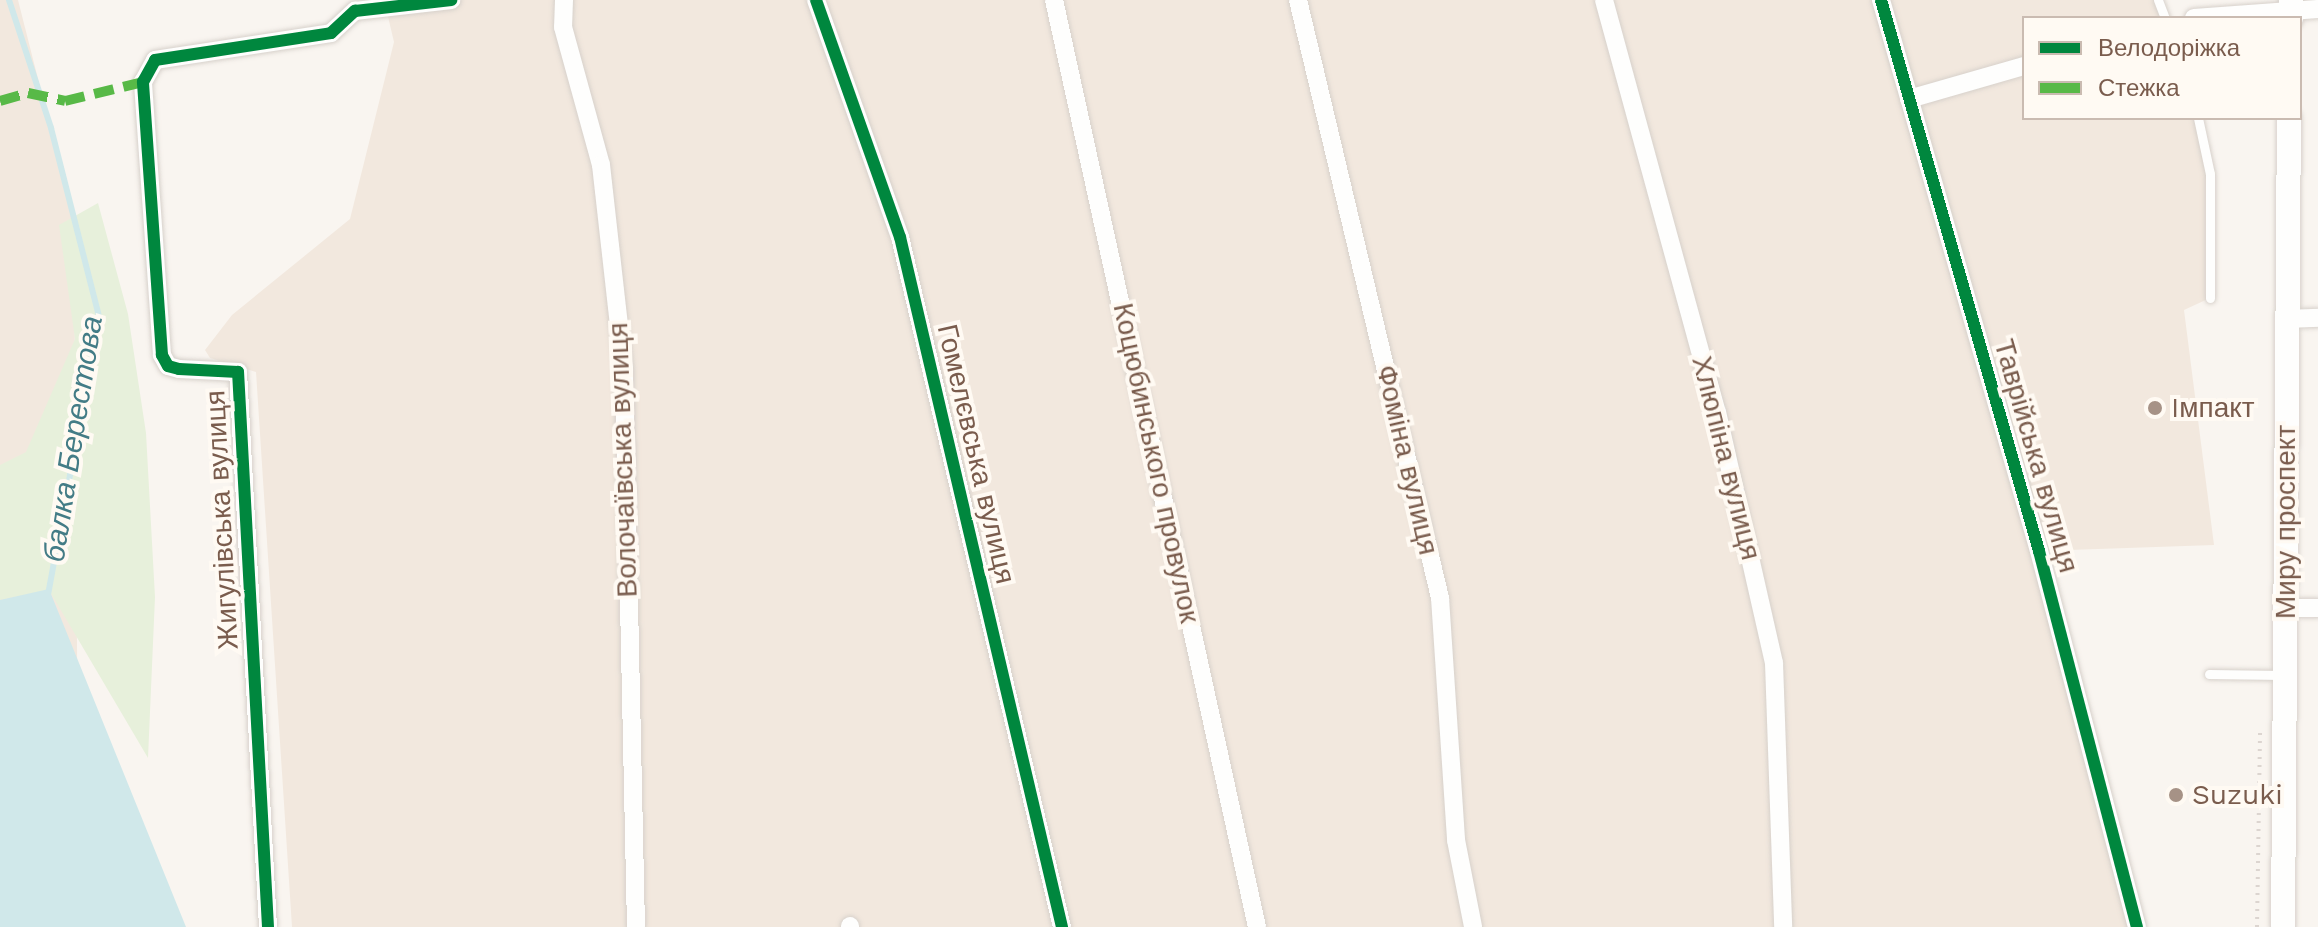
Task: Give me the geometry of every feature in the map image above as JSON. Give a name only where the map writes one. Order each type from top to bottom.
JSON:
[{"type":"main road","name":"Миру проспект","points":[[2283,927],[2289,120]]},
{"type":"street","points":[[354,5],[451,0]]},
{"type":"street","name":"Волочаївська вулиця","points":[[564,0],[563,27],[601,165],[624,369],[636,927]]},
{"type":"street","name":"Гомелєвська вулиця","points":[[816,0],[900,237],[1062,927]]},
{"type":"street","name":"Коцюбинського провулок","points":[[1054,0],[1257,927]]},
{"type":"street","name":"Фоміна вулиця","points":[[1298,0],[1440,598],[1456,840],[1473,927]]},
{"type":"street","name":"Хлюпіна вулиця","points":[[1604,0],[1717,412],[1774,663],[1783,927]]},
{"type":"street","name":"Таврійська вулиця","points":[[1881,0],[2039,551],[2137,927]]},
{"type":"street","name":"Жигулівська вулиця","points":[[268,927],[238,372],[179,369],[168,366],[162,355],[143,82],[155,60],[331,33],[354,5]]},
{"type":"street","points":[[2216,16],[2318,9]]},
{"type":"street","points":[[1909,99],[2022,67]]},
{"type":"street","points":[[2287,319],[2318,318]]},
{"type":"street","points":[[2286,608],[2318,608]]},
{"type":"lane","points":[[2198,120],[2210,174],[2210,298]]},
{"type":"lane","points":[[2209,674],[2285,676]]},
{"type":"shaded area","points":[[0,0],[18,0],[74,221],[79,927],[0,927]]},
{"type":"shaded area","points":[[384,0],[2158,0],[2164,16],[2022,16],[2022,120],[2198,120],[2210,174],[2210,298],[2184,310],[2214,545],[2040,551],[2137,927],[292,927],[256,372],[210,358],[205,350],[232,315],[350,219],[394,42]]},
{"type":"green space","points":[[98,203],[128,314],[146,433],[155,597],[148,758],[49,590],[0,600],[0,465],[26,452],[75,339],[59,225]]},
{"type":"water","points":[[49,589],[186,927],[0,927],[0,600]]},
{"type":"waterway","name":"балка Берестова","points":[[9,0],[51,128],[99,317],[48,595]]},
{"type":"marked path","points":[[0,101],[28,93],[65,101],[143,82]]},
{"type":"cycle path","points":[[268,927],[238,372],[179,369],[168,366],[162,355],[143,82],[155,60],[331,33],[355,11],[451,0]]},
{"type":"cycle path","points":[[816,0],[900,237],[1062,927]]},
{"type":"cycle path","points":[[1881,0],[2039,551],[2137,927]]},
{"type":"place","name":"Iмпакт","points":[[2155,408]]},
{"type":"place","name":"Suzuki","points":[[2176,795]]}]
